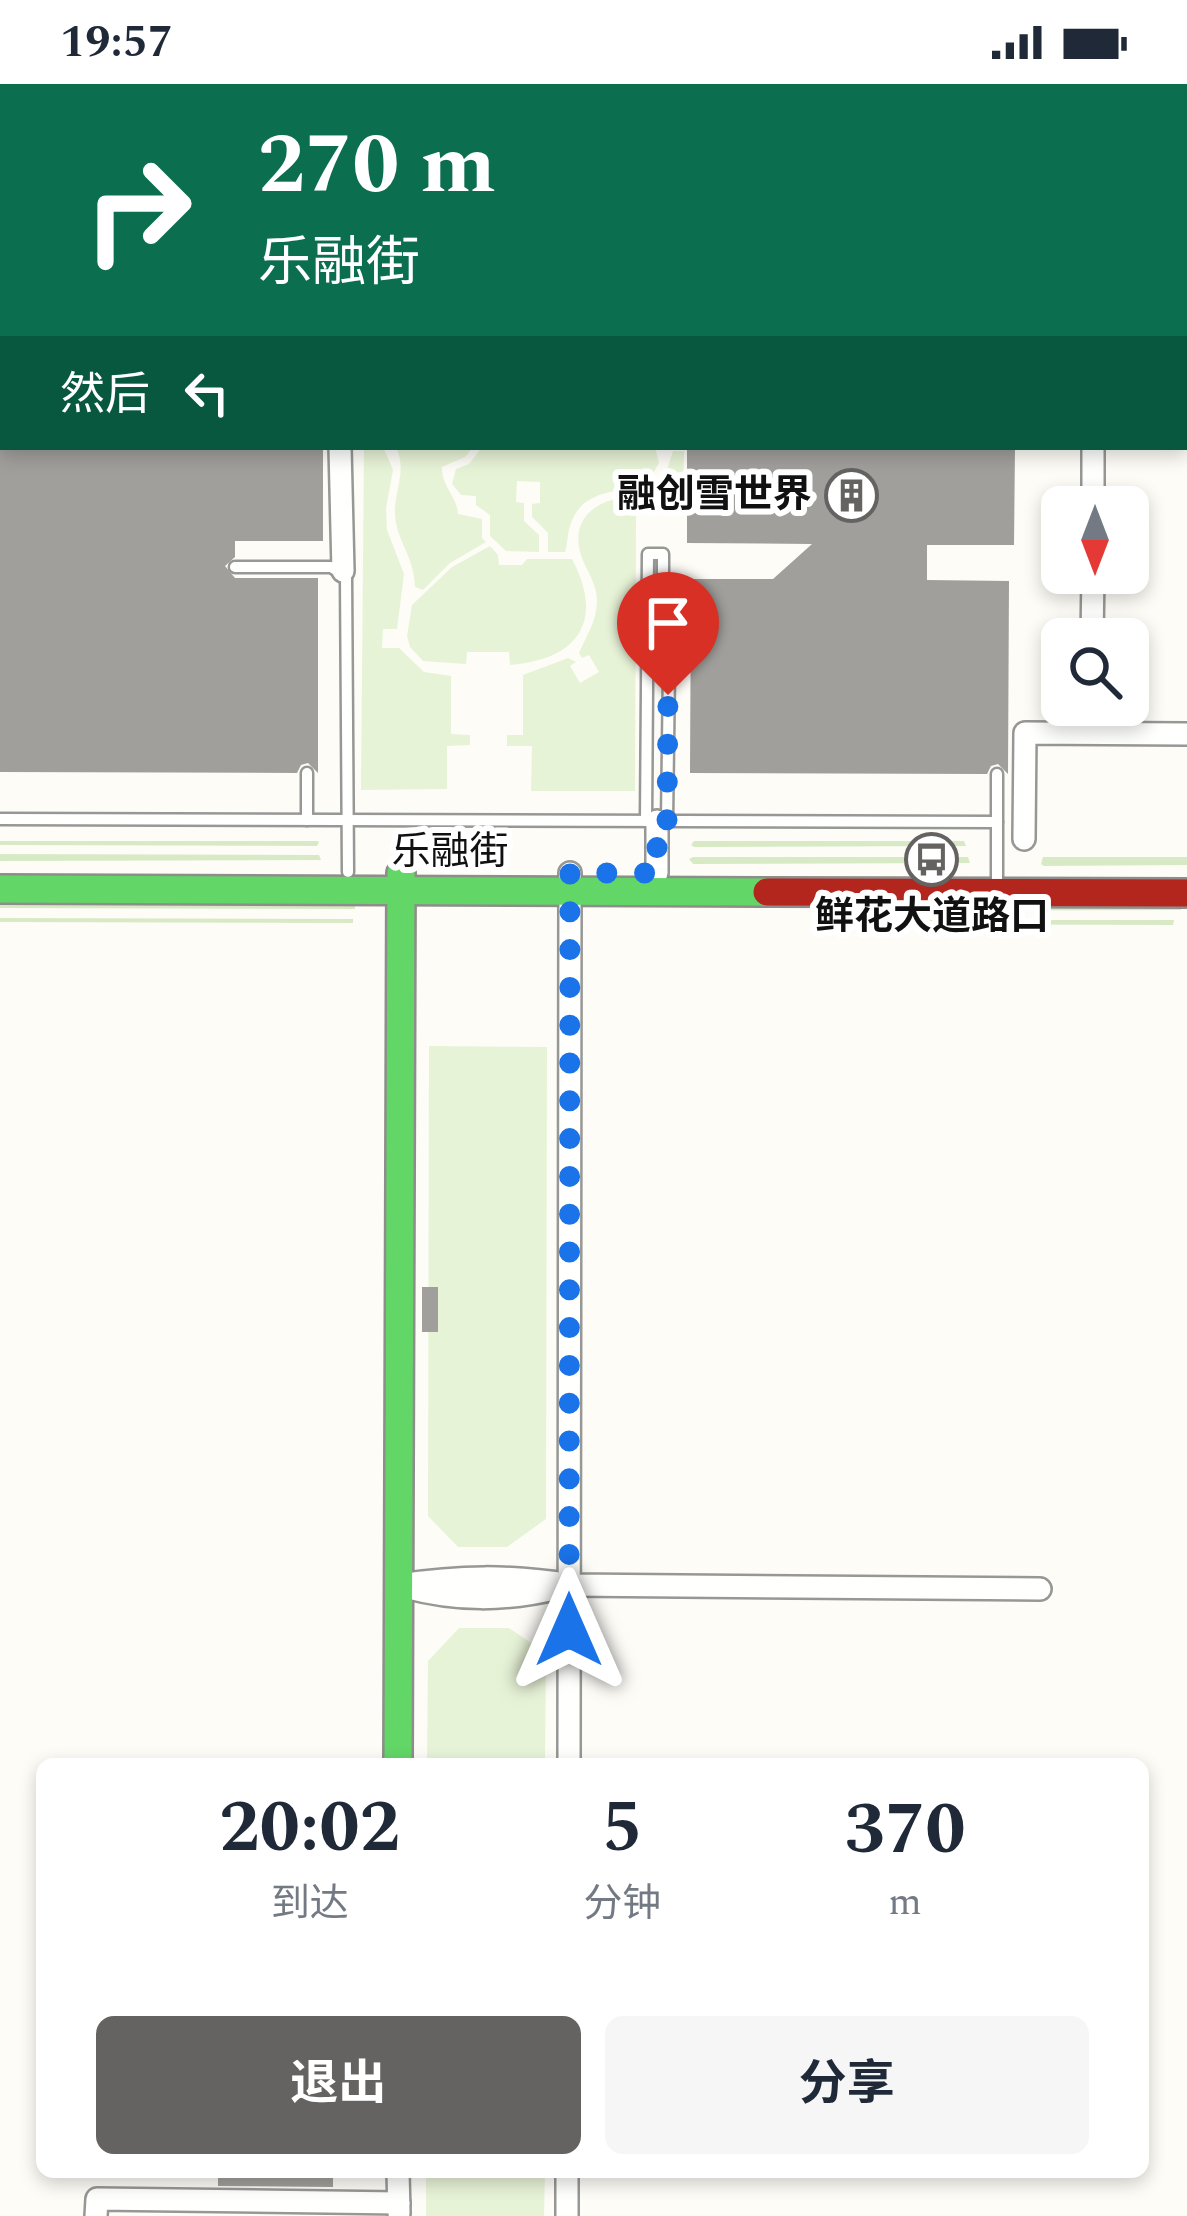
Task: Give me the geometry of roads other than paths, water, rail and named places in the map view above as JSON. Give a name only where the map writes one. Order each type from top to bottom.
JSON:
[{"type":"street","points":[[340,450],[343,571]]},
{"type":"street","points":[[1093,450],[1093,486]]},
{"type":"street","points":[[1092,726],[1092,732]]},
{"type":"street","points":[[1024,839],[1025,733],[1187,734]]},
{"type":"street","points":[[657,821],[657,873]]},
{"type":"street","name":"乐融街","points":[[0,872],[349,872],[401,882]]},
{"type":"street","name":"乐融街","points":[[570,882],[657,873],[1187,893]]},
{"type":"street","name":"乐融街","points":[[0,890],[401,882],[997,883],[1187,873]]},
{"type":"street","points":[[398,1758],[401,882]]},
{"type":"street","points":[[568,1758],[570,882]]},
{"type":"street","points":[[399,1586],[447,1598],[519,1598],[570,1586],[1040,1588]]},
{"type":"street","points":[[96,2216],[97,2199],[399,2209],[398,2178]]},
{"type":"street","points":[[567,2178],[567,2216]]},
{"type":"lane","points":[[648,554],[663,554],[663,650],[669,669],[657,821],[648,554]]},
{"type":"lane","points":[[236,567],[331,567],[343,571],[348,582],[349,872]]},
{"type":"lane","points":[[308,773],[308,820]]},
{"type":"lane","points":[[997,774],[997,883]]},
{"type":"lane","points":[[0,819],[997,822]]},
{"type":"place","name":"融创雪世界","points":[[851,495]]},
{"type":"place","name":"鲜花大道路口","points":[[932,860]]}]
